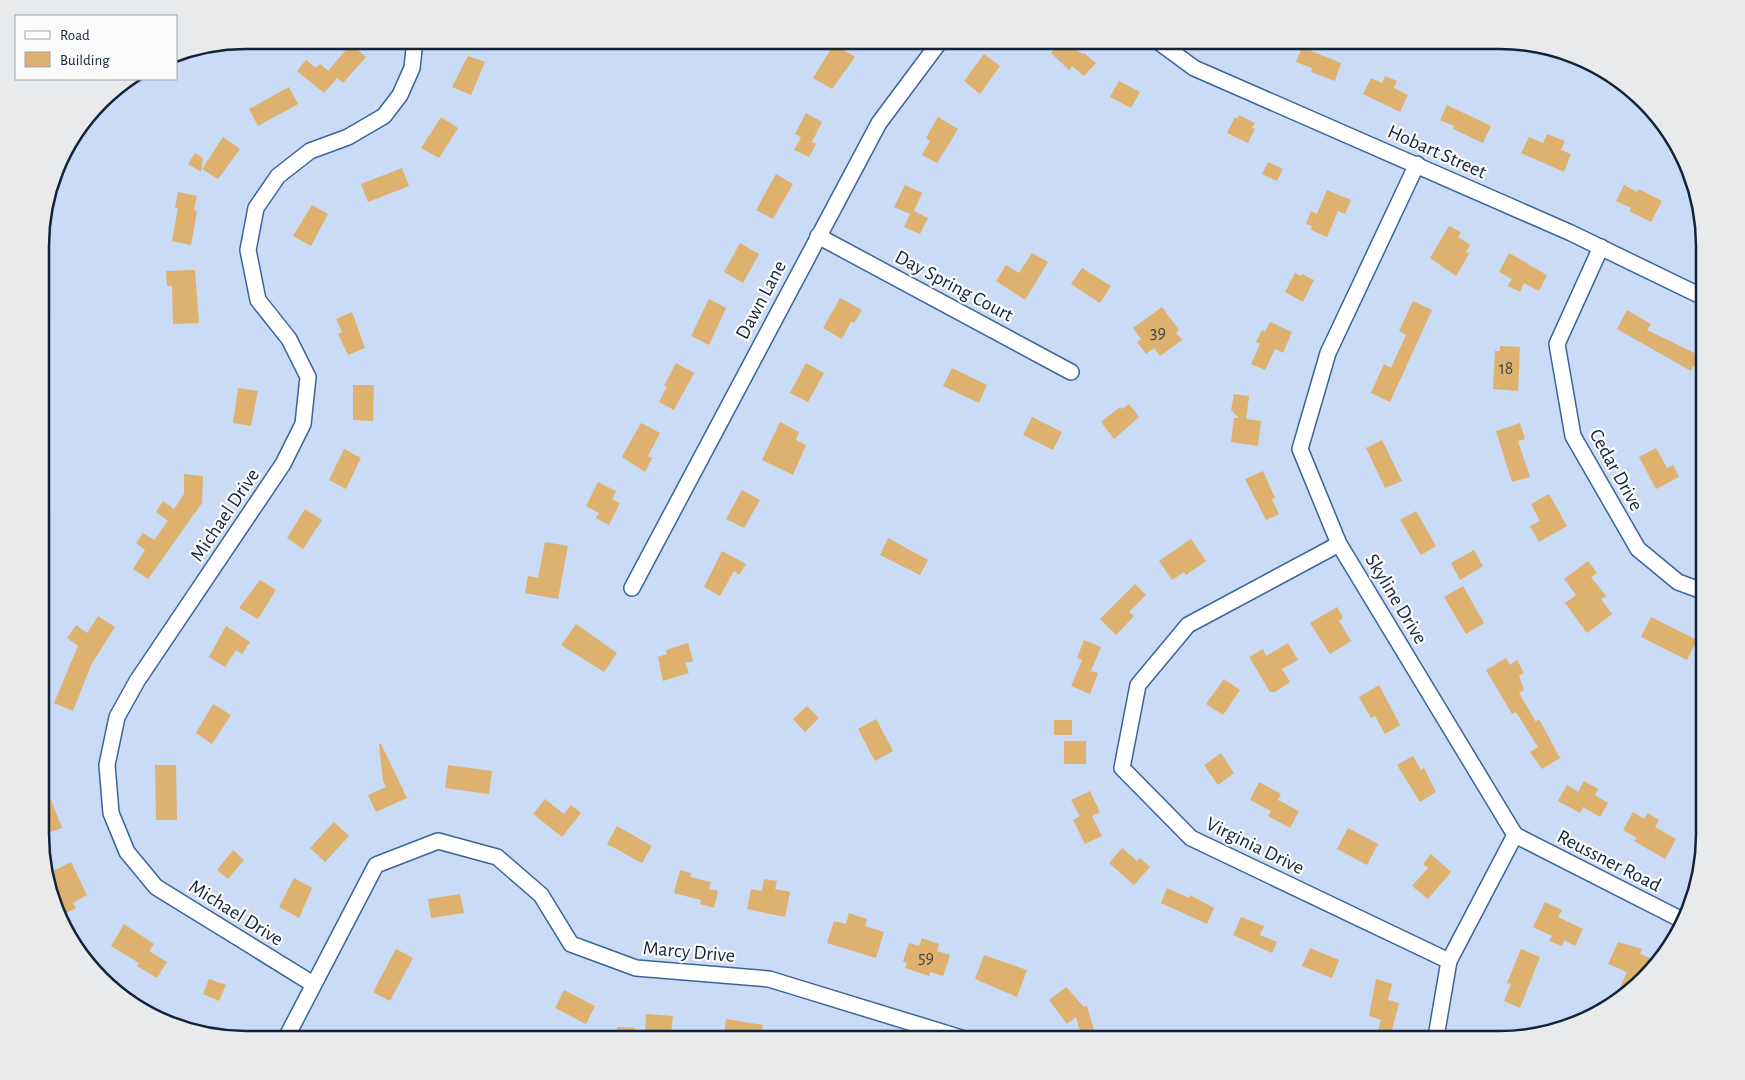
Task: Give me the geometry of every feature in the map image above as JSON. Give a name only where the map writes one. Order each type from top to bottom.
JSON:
[{"type":"street","name":"Michael Drive","points":[[313,984],[156,887],[127,852],[111,813],[107,765],[117,718],[136,680],[283,464],[303,424],[308,377],[289,339],[258,300],[248,250],[256,208],[278,176],[310,152],[348,137],[384,116],[400,95],[412,68],[414,49]]},
{"type":"street","name":"Dawn Lane","points":[[632,588],[879,123],[934,49]]},
{"type":"street","name":"Hobart Street","points":[[1168,49],[1194,68],[1417,164],[1601,247],[1696,294]]},
{"type":"street","name":"Skyline Drive","points":[[1417,164],[1328,353],[1300,449],[1340,544],[1515,836]]},
{"type":"street","name":"Day Spring Court","points":[[818,236],[1071,372]]},
{"type":"street","name":"Cedar Drive","points":[[1601,247],[1557,344],[1572,436],[1638,549],[1678,582],[1696,589]]},
{"type":"street","name":"Virginia Drive","points":[[1340,544],[1188,625],[1138,685],[1122,768],[1191,838],[1449,961]]},
{"type":"street","name":"Reussner Road","points":[[1515,836],[1677,919]]},
{"type":"street","points":[[1437,1031],[1449,961],[1515,836]]},
{"type":"street","name":"Marcy Drive","points":[[290,1031],[376,865],[438,841],[496,857],[541,895],[571,944],[636,968],[769,979],[939,1031]]},
{"type":"building","points":[[347,49],[357,49],[366,57],[343,83],[328,71]]},
{"type":"building","points":[[831,49],[842,49],[855,57],[832,89],[813,78]]},
{"type":"building","points":[[1055,49],[1076,49],[1096,63],[1084,76],[1072,66],[1069,70],[1051,53]]},
{"type":"building","points":[[1301,49],[1307,49],[1341,63],[1335,81],[1311,72],[1312,68],[1296,62]]},
{"type":"building","points":[[984,54],[1000,66],[980,94],[964,81]]},
{"type":"building","points":[[468,56],[485,62],[471,95],[452,87]]},
{"type":"building","points":[[306,60],[316,68],[320,64],[337,78],[324,93],[297,71]]},
{"type":"building","points":[[1385,76],[1397,81],[1394,88],[1408,95],[1400,112],[1363,94],[1371,78],[1382,83]]},
{"type":"building","points":[[1119,81],[1140,92],[1131,108],[1110,97]]},
{"type":"building","points":[[289,87],[298,104],[258,126],[249,109]]},
{"type":"building","points":[[1447,105],[1491,126],[1483,143],[1453,129],[1454,126],[1440,120]]},
{"type":"building","points":[[806,113],[822,122],[812,142],[816,144],[809,157],[794,150],[801,137],[795,134]]},
{"type":"building","points":[[1239,115],[1255,123],[1252,128],[1255,129],[1248,143],[1227,133],[1235,117],[1237,119]]},
{"type":"building","points":[[441,117],[458,128],[439,158],[421,148]]},
{"type":"building","points":[[938,117],[958,129],[937,163],[922,155],[930,141],[926,138]]},
{"type":"building","points":[[1547,134],[1565,141],[1561,150],[1571,154],[1564,172],[1521,153],[1529,137],[1543,143]]},
{"type":"building","points":[[223,137],[240,149],[218,179],[202,169]]},
{"type":"building","points":[[195,153],[203,158],[201,172],[188,164]]},
{"type":"building","points":[[1268,162],[1283,169],[1277,181],[1262,174]]},
{"type":"building","points":[[402,168],[409,186],[368,202],[361,184]]},
{"type":"building","points":[[776,174],[793,184],[773,219],[756,210]]},
{"type":"building","points":[[905,185],[922,193],[914,211],[928,218],[920,234],[904,227],[910,214],[894,207]]},
{"type":"building","points":[[1624,185],[1637,192],[1639,189],[1662,201],[1651,222],[1629,211],[1631,208],[1616,201]]},
{"type":"building","points":[[1327,190],[1351,200],[1345,214],[1338,211],[1327,237],[1311,230],[1312,226],[1306,224],[1311,211],[1317,214]]},
{"type":"building","points":[[178,192],[197,196],[194,210],[197,211],[191,245],[172,241],[178,208],[175,208]]},
{"type":"building","points":[[312,205],[328,214],[311,246],[293,236]]},
{"type":"building","points":[[1449,226],[1461,232],[1458,237],[1470,245],[1466,252],[1469,254],[1456,276],[1430,258]]},
{"type":"building","points":[[740,243],[759,254],[743,283],[724,272]]},
{"type":"building","points":[[1032,253],[1048,262],[1025,300],[996,281],[1006,265],[1019,273]]},
{"type":"building","points":[[1509,253],[1547,275],[1539,291],[1524,283],[1520,292],[1508,286],[1512,279],[1499,272]]},
{"type":"building","points":[[1082,268],[1111,286],[1100,303],[1071,284]]},
{"type":"building","points":[[195,270],[199,323],[173,324],[172,286],[167,286],[166,271]]},
{"type":"building","points":[[1295,273],[1314,280],[1303,302],[1285,292]]},
{"type":"building","points":[[840,298],[862,310],[854,323],[851,322],[842,339],[823,328]]},
{"type":"building","points":[[709,299],[726,308],[709,345],[691,336]]},
{"type":"building","points":[[1413,301],[1432,310],[1390,402],[1371,393],[1384,364],[1391,368],[1406,335],[1399,331]]},
{"type":"building","points":[[1162,307],[1179,330],[1176,333],[1182,340],[1160,356],[1154,348],[1146,354],[1137,342],[1141,339],[1133,328]]},
{"type":"building","points":[[1627,310],[1651,324],[1647,330],[1696,354],[1696,368],[1693,366],[1691,371],[1617,329]]},
{"type":"building","points":[[352,312],[365,348],[348,355],[338,334],[342,332],[336,319]]},
{"type":"building","points":[[1270,322],[1292,332],[1283,353],[1275,349],[1265,370],[1251,364],[1260,344],[1256,342],[1262,330],[1265,332]]},
{"type":"building","points":[[1500,346],[1520,347],[1518,391],[1493,389],[1495,351],[1500,351]]},
{"type":"building","points":[[676,363],[694,373],[674,410],[659,402],[667,387],[664,386]]},
{"type":"building","points":[[806,363],[824,373],[808,402],[790,393]]},
{"type":"building","points":[[952,368],[987,385],[979,403],[943,386]]},
{"type":"building","points":[[353,385],[374,385],[373,421],[353,420]]},
{"type":"building","points":[[238,388],[258,391],[251,426],[233,423]]},
{"type":"building","points":[[1234,394],[1249,396],[1246,419],[1261,421],[1258,446],[1231,442],[1234,418],[1239,418],[1231,410]]},
{"type":"building","points":[[1129,404],[1139,417],[1114,439],[1101,422],[1120,407],[1122,409]]},
{"type":"building","points":[[1032,417],[1062,432],[1053,450],[1023,435]]},
{"type":"building","points":[[780,422],[799,432],[796,440],[806,445],[793,475],[762,460]]},
{"type":"building","points":[[641,423],[660,433],[648,456],[652,458],[645,472],[622,457]]},
{"type":"building","points":[[1520,423],[1525,439],[1518,441],[1530,477],[1512,482],[1496,431]]},
{"type":"building","points":[[1382,440],[1402,481],[1385,488],[1366,448]]},
{"type":"building","points":[[1656,448],[1667,468],[1673,465],[1679,477],[1656,489],[1639,457]]},
{"type":"building","points":[[344,449],[361,458],[346,489],[329,480]]},
{"type":"building","points":[[1263,471],[1275,498],[1272,499],[1279,514],[1266,520],[1245,479]]},
{"type":"building","points":[[184,474],[203,476],[202,503],[148,579],[133,569],[145,550],[136,543],[143,533],[154,540],[168,521],[156,512],[163,501],[174,509],[184,494]]},
{"type":"building","points":[[598,482],[616,491],[612,499],[620,503],[609,525],[596,518],[599,513],[586,506]]},
{"type":"building","points":[[742,490],[760,500],[744,528],[726,519]]},
{"type":"building","points":[[1549,494],[1567,526],[1539,542],[1530,526],[1540,521],[1531,504]]},
{"type":"building","points":[[305,509],[322,520],[303,549],[287,538]]},
{"type":"building","points":[[1416,511],[1436,546],[1421,555],[1400,520]]},
{"type":"building","points":[[888,538],[928,560],[920,575],[880,555]]},
{"type":"building","points":[[1191,539],[1206,561],[1186,575],[1184,572],[1172,580],[1159,561]]},
{"type":"building","points":[[545,542],[568,546],[558,599],[525,593],[528,576],[538,578]]},
{"type":"building","points":[[1474,550],[1483,566],[1460,580],[1451,563]]},
{"type":"building","points":[[722,551],[746,564],[739,575],[734,571],[720,596],[704,587]]},
{"type":"building","points":[[1588,561],[1597,573],[1591,577],[1606,596],[1601,599],[1612,614],[1587,633],[1565,603],[1576,595],[1564,579]]},
{"type":"building","points":[[260,580],[276,590],[258,619],[239,608]]},
{"type":"building","points":[[1135,584],[1146,595],[1129,612],[1134,616],[1116,635],[1100,619]]},
{"type":"building","points":[[1463,586],[1484,623],[1466,634],[1444,597]]},
{"type":"building","points":[[1337,607],[1343,618],[1339,621],[1351,641],[1330,654],[1310,623]]},
{"type":"building","points":[[98,616],[115,627],[91,665],[73,711],[54,703],[78,646],[67,638],[76,625],[87,633]]},
{"type":"building","points":[[1651,617],[1696,640],[1696,642],[1687,660],[1641,637]]},
{"type":"building","points":[[576,624],[617,653],[604,672],[561,645]]},
{"type":"building","points":[[226,626],[250,642],[242,654],[236,650],[225,667],[209,657]]},
{"type":"building","points":[[1084,640],[1101,647],[1091,671],[1098,673],[1090,694],[1071,686],[1082,660],[1077,658]]},
{"type":"building","points":[[688,643],[693,661],[685,663],[689,673],[663,681],[658,657],[667,654],[666,650]]},
{"type":"building","points":[[1288,643],[1298,660],[1282,669],[1290,682],[1275,692],[1270,692],[1249,657],[1263,649],[1266,656]]},
{"type":"building","points":[[1506,658],[1510,665],[1517,660],[1524,673],[1519,676],[1524,690],[1519,693],[1536,722],[1539,719],[1560,758],[1542,769],[1530,752],[1538,747],[1516,712],[1512,714],[1486,670]]},
{"type":"building","points":[[1224,679],[1240,690],[1223,715],[1206,704]]},
{"type":"building","points":[[1379,685],[1400,725],[1385,734],[1375,716],[1371,718],[1359,697]]},
{"type":"building","points":[[213,704],[231,715],[212,744],[196,733]]},
{"type":"building","points":[[807,706],[819,718],[805,732],[793,719]]},
{"type":"building","points":[[876,719],[893,751],[875,761],[858,729]]},
{"type":"building","points":[[1054,720],[1072,720],[1072,735],[1054,735]]},
{"type":"building","points":[[1064,741],[1086,741],[1086,764],[1064,764]]},
{"type":"building","points":[[379,744],[381,744],[407,798],[376,812],[368,795],[386,787],[383,781]]},
{"type":"building","points":[[1221,753],[1234,773],[1218,785],[1204,765]]},
{"type":"building","points":[[1413,756],[1421,770],[1424,768],[1436,792],[1420,802],[1397,765]]},
{"type":"building","points":[[155,765],[176,765],[177,820],[156,820]]},
{"type":"building","points":[[448,765],[492,771],[489,794],[445,788]]},
{"type":"building","points":[[1584,781],[1598,789],[1595,795],[1608,803],[1600,817],[1583,807],[1580,813],[1558,801],[1567,785],[1578,792]]},
{"type":"building","points":[[1259,782],[1281,794],[1278,800],[1299,811],[1290,828],[1268,816],[1271,811],[1250,800]]},
{"type":"building","points":[[1090,791],[1100,812],[1092,816],[1102,836],[1085,844],[1073,820],[1080,816],[1071,800]]},
{"type":"building","points":[[49,795],[62,828],[49,833]]},
{"type":"building","points":[[545,799],[564,814],[571,805],[581,813],[562,837],[533,814]]},
{"type":"building","points":[[1633,812],[1644,819],[1648,813],[1659,820],[1655,827],[1676,839],[1665,859],[1634,841],[1637,838],[1623,830]]},
{"type":"building","points":[[334,822],[349,836],[325,862],[310,848]]},
{"type":"building","points":[[617,826],[652,846],[642,863],[607,844]]},
{"type":"building","points":[[1348,828],[1378,844],[1367,865],[1337,849]]},
{"type":"building","points":[[1122,848],[1137,861],[1140,858],[1150,867],[1134,885],[1109,863]]},
{"type":"building","points":[[233,850],[244,860],[228,879],[217,870]]},
{"type":"building","points":[[1431,854],[1451,872],[1428,899],[1412,886],[1428,868],[1423,864]]},
{"type":"building","points":[[71,862],[87,895],[73,903],[76,908],[65,913],[55,886],[53,871]]},
{"type":"building","points":[[680,870],[691,873],[690,877],[711,882],[709,889],[718,891],[714,908],[700,904],[701,900],[674,893]]},
{"type":"building","points":[[294,878],[312,888],[299,918],[279,907]]},
{"type":"building","points":[[764,879],[777,881],[775,889],[790,892],[785,917],[747,909],[751,889],[762,891]]},
{"type":"building","points":[[1167,888],[1189,898],[1190,895],[1214,908],[1207,924],[1161,903]]},
{"type":"building","points":[[460,894],[464,913],[431,918],[428,899]]},
{"type":"building","points":[[1545,902],[1562,910],[1558,917],[1583,929],[1575,946],[1564,940],[1562,946],[1549,941],[1552,936],[1533,927]]},
{"type":"building","points":[[849,913],[867,919],[865,926],[884,932],[876,958],[827,943],[834,921],[846,924]]},
{"type":"building","points":[[1241,917],[1264,926],[1260,935],[1277,942],[1272,953],[1233,935]]},
{"type":"building","points":[[124,924],[154,944],[149,951],[167,962],[157,978],[137,966],[139,963],[111,946]]},
{"type":"building","points":[[922,938],[939,944],[937,951],[950,955],[943,976],[930,972],[929,976],[905,968],[907,963],[903,961],[909,943],[919,946]]},
{"type":"building","points":[[1618,942],[1642,949],[1640,954],[1650,958],[1639,974],[1618,992],[1627,972],[1608,964]]},
{"type":"building","points":[[1310,948],[1339,960],[1332,978],[1302,966]]},
{"type":"building","points":[[396,949],[413,958],[390,1001],[373,992]]},
{"type":"building","points":[[1521,949],[1540,957],[1520,1008],[1504,1001],[1511,984],[1507,983]]},
{"type":"building","points":[[984,955],[1027,970],[1017,997],[975,979]]},
{"type":"building","points":[[209,979],[226,985],[219,1001],[203,994]]},
{"type":"building","points":[[1376,979],[1392,984],[1388,1000],[1399,1003],[1392,1031],[1378,1031],[1381,1020],[1369,1016]]},
{"type":"building","points":[[1066,987],[1084,1007],[1087,1006],[1094,1031],[1080,1031],[1076,1017],[1067,1024],[1049,1000]]},
{"type":"building","points":[[564,990],[595,1006],[586,1024],[555,1008]]},
{"type":"building","points":[[646,1014],[673,1016],[671,1031],[645,1031]]},
{"type":"building","points":[[726,1019],[763,1025],[762,1031],[724,1031]]},
{"type":"building","points":[[617,1027],[635,1028],[635,1031],[617,1031]]}]
